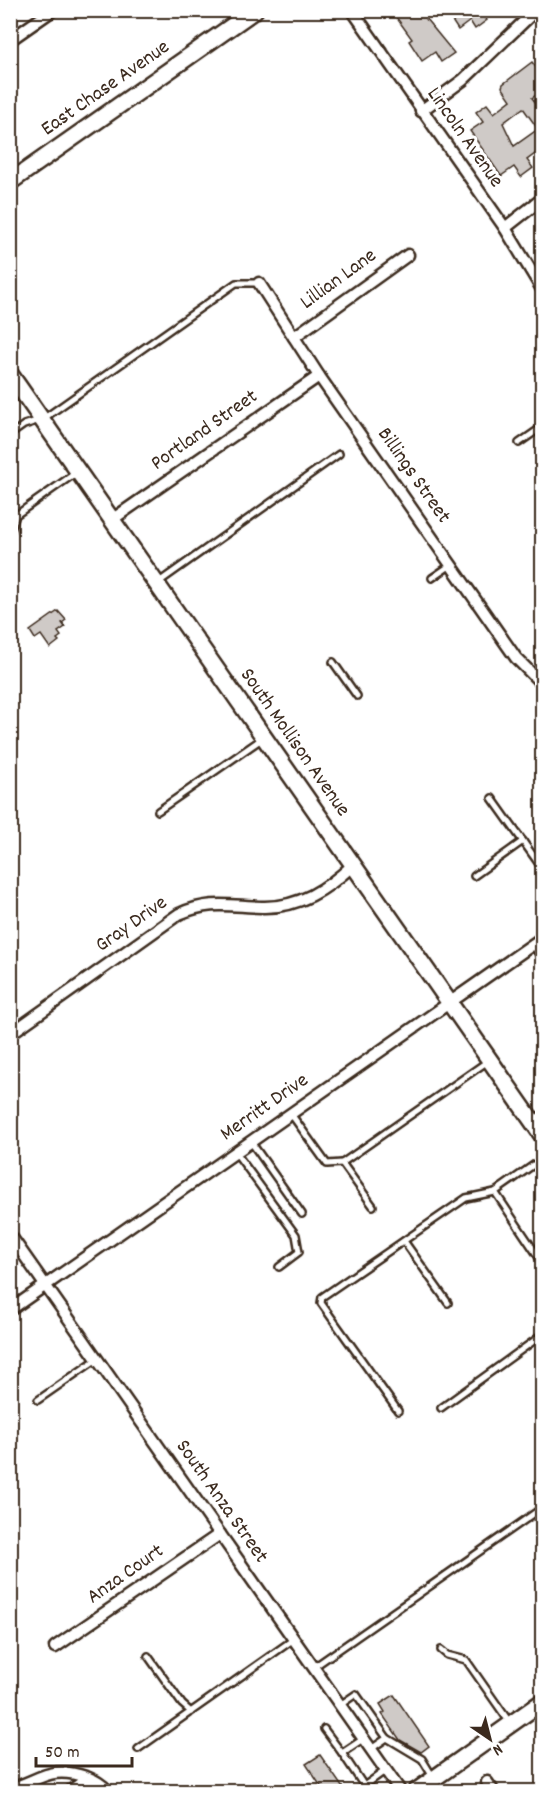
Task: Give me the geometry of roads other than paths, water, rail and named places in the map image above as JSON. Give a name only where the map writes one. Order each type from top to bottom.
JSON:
[{"type":"main road","name":"East Chase Avenue","points":[[10,182],[255,10]]},
{"type":"main road","name":"South Mollison Avenue","points":[[10,374],[489,1060],[538,1118],[543,1135]]},
{"type":"main road","points":[[415,1791],[543,1702]]},
{"type":"street","points":[[10,40],[53,10]]},
{"type":"street","name":"Lincoln Avenue","points":[[352,10],[505,228],[543,289]]},
{"type":"street","points":[[421,111],[463,80],[536,10]]},
{"type":"street","points":[[505,228],[543,199]]},
{"type":"street","name":"Lillian Lane","points":[[294,337],[408,255]]},
{"type":"street","name":"Billings Street","points":[[259,283],[319,376],[516,658],[543,684]]},
{"type":"street","name":"Portland Street","points":[[113,519],[319,376]]},
{"type":"street","name":"Gray Drive","points":[[10,1034],[180,914],[196,907],[218,902],[261,907],[298,902],[330,885],[353,865]]},
{"type":"street","name":"Merritt Drive","points":[[10,1310],[47,1287],[543,938]]},
{"type":"street","name":"South Anza Street","points":[[10,1235],[400,1791]]},
{"type":"street","name":"Anza Court","points":[[55,1647],[220,1534]]},
{"type":"street","points":[[10,1790],[50,1773],[66,1770],[101,1783],[109,1791]]},
{"type":"street","points":[[69,1791],[88,1778]]},
{"type":"street","points":[[487,1782],[494,1791]]},
{"type":"lane","points":[[10,435],[24,425],[43,419],[236,284],[259,283]]},
{"type":"lane","points":[[519,443],[543,427]]},
{"type":"lane","points":[[157,583],[339,454]]},
{"type":"lane","points":[[10,533],[16,515],[79,471]]},
{"type":"lane","points":[[432,578],[451,565]]},
{"type":"lane","points":[[333,662],[357,696]]},
{"type":"lane","points":[[158,811],[264,737]]},
{"type":"lane","points":[[492,798],[543,868]]},
{"type":"lane","points":[[474,876],[523,841]]},
{"type":"lane","points":[[533,945],[543,959]]},
{"type":"lane","points":[[291,1114],[327,1164],[342,1163],[489,1060]]},
{"type":"lane","points":[[251,1142],[302,1214]]},
{"type":"lane","points":[[236,1153],[296,1235],[300,1245],[299,1252],[279,1267]]},
{"type":"lane","points":[[398,1411],[321,1303],[325,1294],[466,1198],[495,1192],[543,1159]]},
{"type":"lane","points":[[342,1163],[374,1206]]},
{"type":"lane","points":[[495,1192],[543,1262]]},
{"type":"lane","points":[[404,1241],[448,1303]]},
{"type":"lane","points":[[441,1408],[543,1335]]},
{"type":"lane","points":[[38,1400],[97,1359]]},
{"type":"lane","points":[[314,1667],[543,1508]]},
{"type":"lane","points":[[138,1749],[294,1639]]},
{"type":"lane","points":[[441,1650],[447,1655],[466,1660],[511,1725]]},
{"type":"lane","points":[[148,1656],[182,1704],[191,1712]]},
{"type":"lane","points":[[340,1705],[356,1694],[387,1738],[422,1759],[434,1778]]},
{"type":"lane","points":[[324,1729],[364,1786],[386,1770]]},
{"type":"lane","points":[[342,1753],[363,1738]]},
{"type":"lane","points":[[371,1749],[387,1738]]}]
